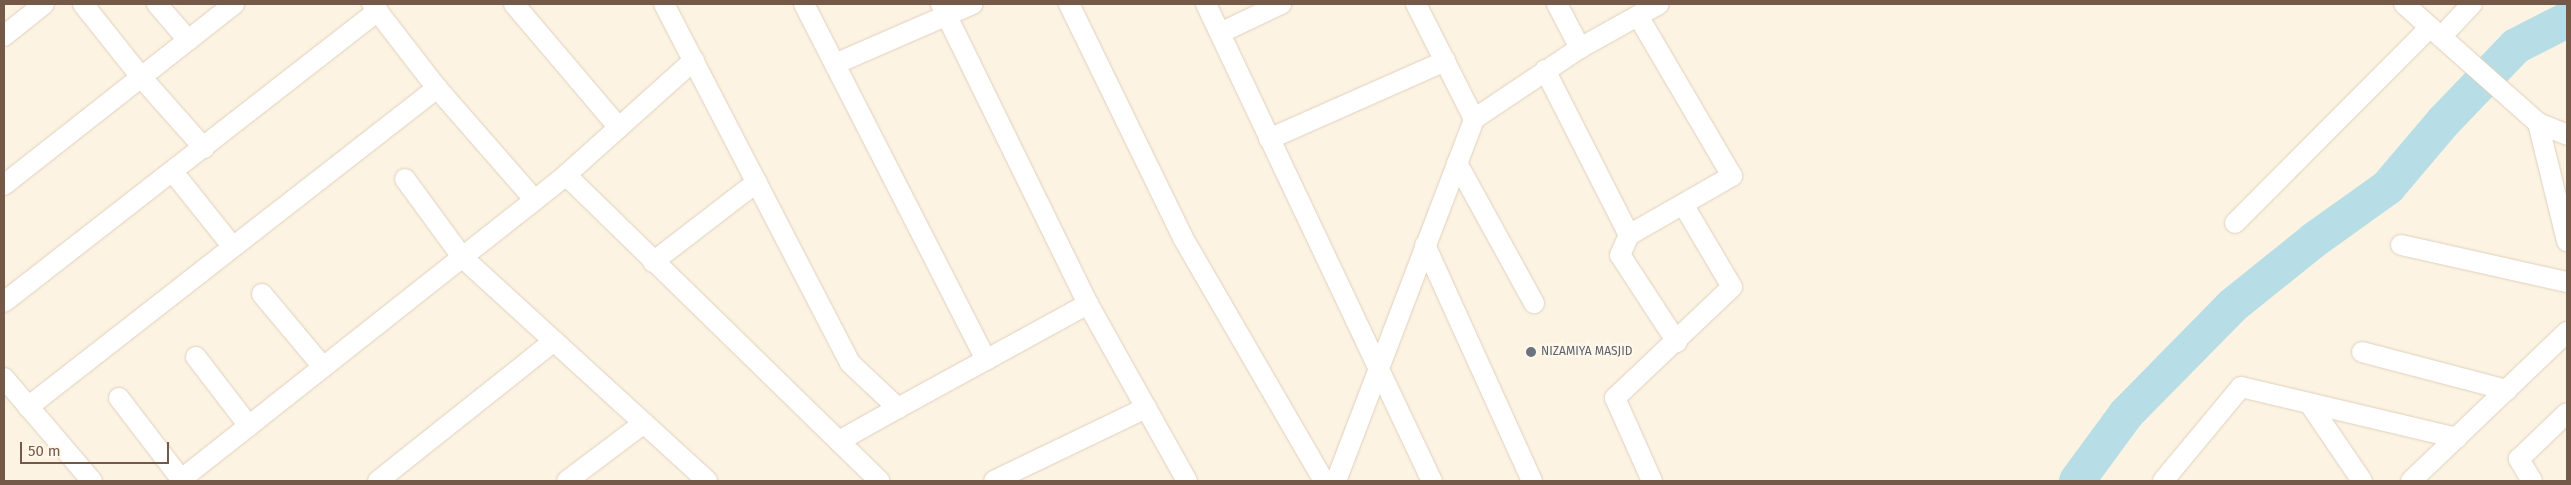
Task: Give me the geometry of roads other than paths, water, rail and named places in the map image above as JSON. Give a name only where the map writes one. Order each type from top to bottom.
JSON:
[{"type":"street","points":[[4,36],[44,4]]},
{"type":"street","points":[[83,4],[141,77],[204,148]]},
{"type":"street","points":[[157,4],[188,40]]},
{"type":"street","points":[[4,186],[234,4]]},
{"type":"street","points":[[514,4],[618,128]]},
{"type":"street","points":[[664,4],[850,363],[898,408]]},
{"type":"street","points":[[804,4],[986,360]]},
{"type":"street","points":[[835,64],[944,9],[973,4]]},
{"type":"street","points":[[1069,4],[1183,238],[1324,481]]},
{"type":"street","points":[[1206,4],[1432,481]]},
{"type":"street","points":[[1220,33],[1281,4]]},
{"type":"street","points":[[1416,4],[1474,119]]},
{"type":"street","points":[[1557,4],[1580,48]]},
{"type":"street","points":[[1336,481],[1378,366],[1474,119],[1580,48],[1658,4]]},
{"type":"street","points":[[2404,4],[2538,124],[2567,135]]},
{"type":"street","points":[[2235,223],[2436,32],[2472,4]]},
{"type":"street","points":[[4,302],[204,148],[375,7],[437,88],[534,199]]},
{"type":"street","points":[[944,9],[1088,304],[1187,481]]},
{"type":"street","points":[[1638,16],[1732,176],[1629,235],[1620,255],[1677,342]]},
{"type":"street","points":[[120,398],[180,480],[566,175],[694,60]]},
{"type":"street","points":[[1269,139],[1445,61]]},
{"type":"street","points":[[1545,70],[1629,235]]},
{"type":"street","points":[[28,406],[437,88]]},
{"type":"street","points":[[2538,124],[2567,241]]},
{"type":"street","points":[[1457,163],[1534,303]]},
{"type":"street","points":[[173,172],[232,246]]},
{"type":"street","points":[[566,175],[653,262],[880,481]]},
{"type":"street","points":[[405,179],[462,257],[706,481]]},
{"type":"street","points":[[653,262],[757,182]]},
{"type":"street","points":[[1652,481],[1615,398],[1677,342],[1732,287],[1683,204]]},
{"type":"street","points":[[1425,245],[1532,481]]},
{"type":"street","points":[[2402,245],[2567,282]]},
{"type":"street","points":[[262,294],[323,367]]},
{"type":"street","points":[[839,441],[1088,304]]},
{"type":"street","points":[[2411,481],[2567,332]]},
{"type":"street","points":[[378,481],[554,341]]},
{"type":"street","points":[[2362,352],[2507,390]]},
{"type":"street","points":[[196,357],[249,426]]},
{"type":"street","points":[[4,381],[28,406],[92,481]]},
{"type":"street","points":[[2163,481],[2241,387],[2457,438]]},
{"type":"street","points":[[2309,404],[2362,481]]},
{"type":"street","points":[[994,481],[1146,408]]},
{"type":"street","points":[[2532,481],[2519,459],[2567,414]]},
{"type":"street","points":[[567,481],[644,424]]},
{"type":"waterway","points":[[2077,481],[2126,414],[2232,306],[2314,240],[2388,187],[2444,121],[2516,46],[2567,20]]},
{"type":"place","name":"NIZAMIYA MASJID","points":[[1531,352]]}]
